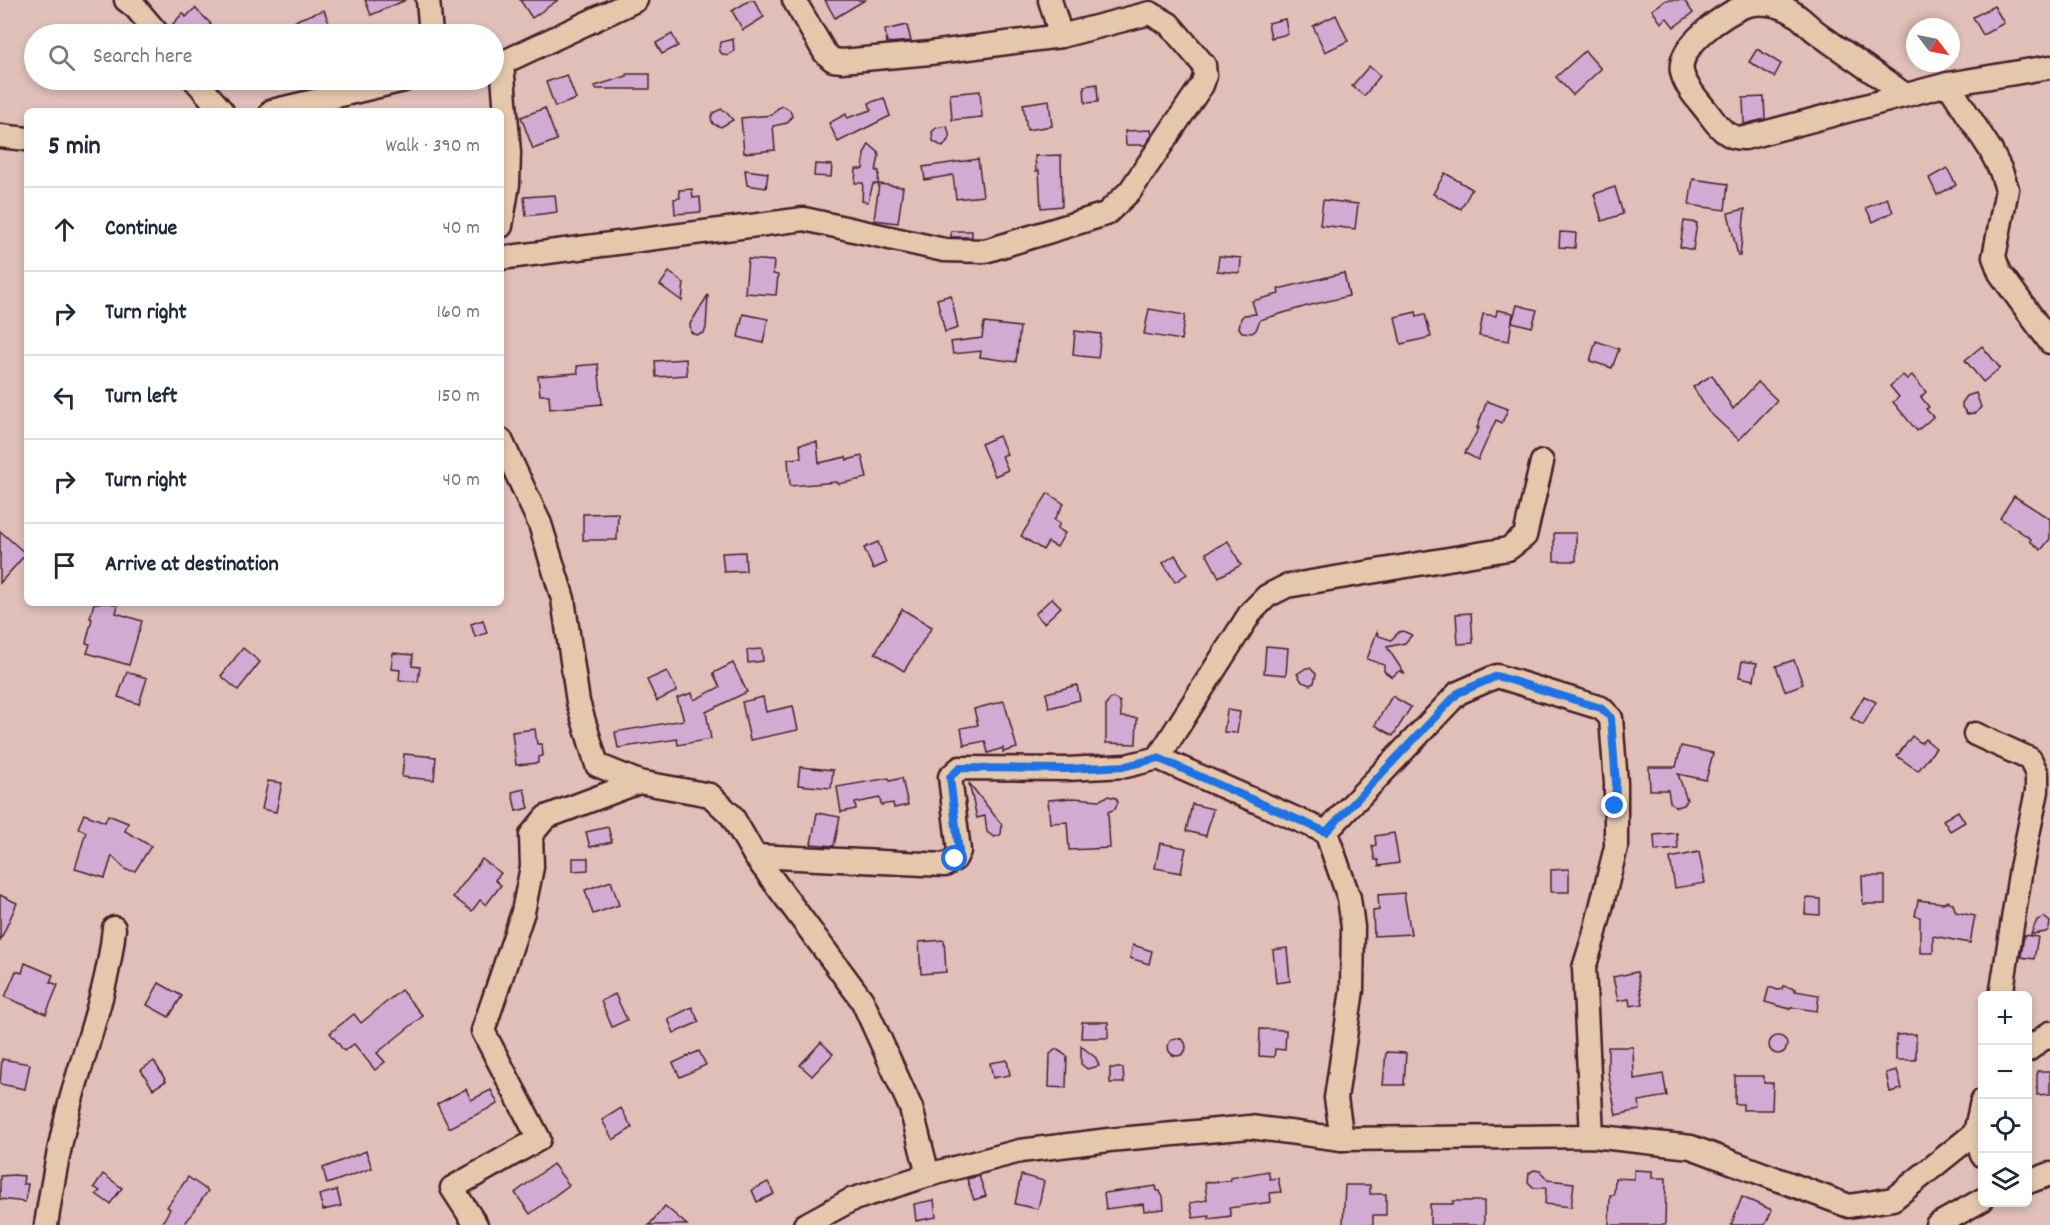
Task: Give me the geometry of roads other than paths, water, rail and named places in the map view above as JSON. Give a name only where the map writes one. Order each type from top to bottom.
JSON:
[{"type":"street","points":[[126,0],[150,24]]},
{"type":"street","points":[[428,0],[430,24]]},
{"type":"street","points":[[504,61],[636,0]]},
{"type":"street","points":[[504,258],[804,219],[944,250],[985,251],[1106,214],[1130,191],[1202,85],[1205,76],[1204,65],[1169,24],[1150,13],[1061,36],[930,53],[834,60],[825,53],[794,0]]},
{"type":"street","points":[[1050,0],[1061,36]]},
{"type":"street","points":[[1905,95],[1791,11],[1767,4],[1746,6],[1722,18],[1696,39],[1684,54],[1682,70],[1687,84],[1715,123],[1727,135],[1737,138],[1745,138],[1948,84],[2050,67]]},
{"type":"street","points":[[1948,84],[1989,149],[2001,171],[2007,189],[1994,257],[2000,273],[2050,342]]},
{"type":"street","points":[[204,90],[219,108]]},
{"type":"street","points":[[285,108],[361,90]]},
{"type":"street","points":[[501,90],[503,108]]},
{"type":"street","points":[[504,113],[509,153],[508,184],[504,208]]},
{"type":"street","points":[[0,136],[24,138]]},
{"type":"street","points":[[504,446],[540,524],[563,599],[578,702],[597,765],[639,782],[710,795],[732,816],[754,856],[862,1000],[911,1108],[928,1175]]},
{"type":"street","points":[[1158,758],[1251,612],[1267,596],[1287,586],[1508,549],[1525,536],[1542,462]]},
{"type":"street","points":[[1326,832],[1458,693],[1497,676],[1601,708],[1611,718],[1616,783],[1616,847],[1584,968],[1592,1136]]},
{"type":"street","points":[[1976,734],[2030,759],[2037,774],[2037,791],[2021,868],[2002,991]]},
{"type":"street","points":[[754,856],[945,865],[955,859],[959,851],[950,777],[960,768],[1067,769],[1126,766],[1158,758],[1326,832],[1349,898],[1353,927],[1352,990],[1336,1098],[1342,1139]]},
{"type":"street","points":[[476,1225],[452,1188],[539,1139],[483,1031],[523,912],[532,867],[531,835],[546,817],[639,782]]},
{"type":"street","points":[[46,1225],[57,1159],[74,1090],[93,1032],[113,945],[114,928]]},
{"type":"street","points":[[2032,1047],[2050,1033]]},
{"type":"street","points":[[1978,1121],[1975,1133],[1982,1153]]},
{"type":"street","points":[[806,1225],[851,1200],[928,1175],[1020,1151],[1109,1140],[1250,1128],[1342,1139],[1592,1136],[1691,1147],[1850,1206],[1893,1199],[1975,1133]]},
{"type":"street","points":[[2032,1181],[2050,1174]]},
{"type":"street","points":[[1937,1225],[1972,1212]]}]
